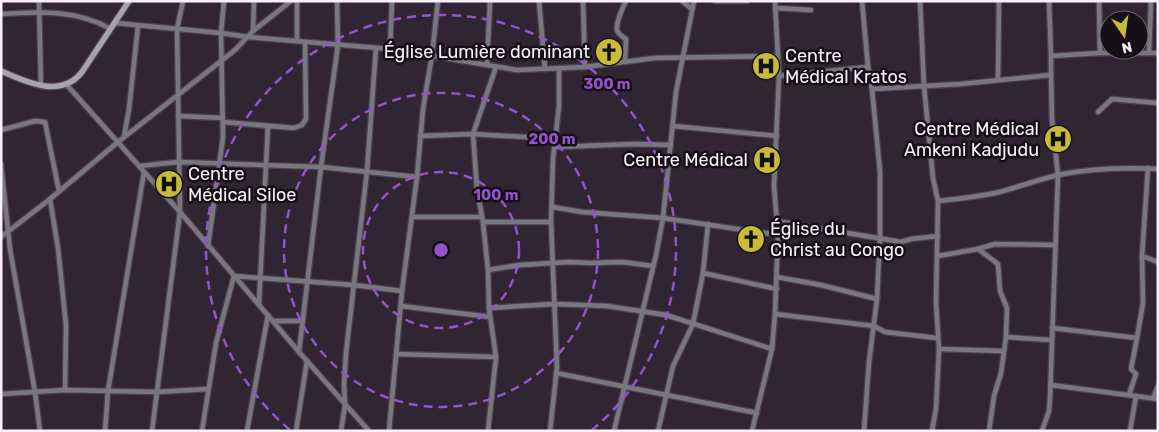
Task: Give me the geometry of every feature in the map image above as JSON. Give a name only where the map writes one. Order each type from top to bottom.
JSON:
[{"type":"main road","points":[[1,71],[41,86],[55,87],[78,78],[129,1]]},
{"type":"street","points":[[39,1],[41,86]]},
{"type":"street","points":[[152,431],[180,212],[177,30],[183,1]]},
{"type":"street","points":[[208,246],[223,120],[221,33],[224,1]]},
{"type":"street","points":[[253,31],[254,1]]},
{"type":"street","points":[[1,237],[221,61],[253,31],[291,1]]},
{"type":"street","points":[[297,1],[297,41]]},
{"type":"street","points":[[299,352],[338,45],[337,1]]},
{"type":"street","points":[[390,49],[392,1]]},
{"type":"street","points":[[389,431],[402,291],[417,177],[423,109],[438,1]]},
{"type":"street","points":[[487,65],[490,1]]},
{"type":"street","points":[[539,1],[545,69]]},
{"type":"street","points":[[583,1],[585,67]]},
{"type":"street","points":[[625,61],[626,39],[618,33],[617,29],[626,1]]},
{"type":"street","points":[[682,1],[692,9]]},
{"type":"street","points":[[614,431],[654,266],[663,218],[676,92],[694,1]]},
{"type":"street","points":[[715,1],[747,1]]},
{"type":"street","points":[[752,431],[772,349],[777,289],[778,235],[774,186],[779,76],[775,1]]},
{"type":"street","points":[[862,1],[880,172],[880,238],[877,299],[869,362],[864,431]]},
{"type":"street","points":[[920,1],[924,86],[933,178],[938,201],[936,302],[938,348],[936,409],[932,431]]},
{"type":"street","points":[[998,80],[999,1]]},
{"type":"street","points":[[1042,431],[1048,411],[1051,385],[1058,175],[1052,120],[1049,1]]},
{"type":"street","points":[[1151,1],[1149,53],[1158,53]]},
{"type":"street","points":[[775,8],[811,10]]},
{"type":"street","points":[[1,14],[38,11],[66,14],[113,26],[138,26],[390,49],[517,70],[585,67],[625,61],[778,56]]},
{"type":"street","points":[[124,137],[138,26]]},
{"type":"street","points":[[178,116],[294,128],[302,125],[306,119],[305,42]]},
{"type":"street","points":[[341,431],[345,405],[344,386],[354,285],[367,171],[376,48]]},
{"type":"street","points":[[1051,56],[1099,53]]},
{"type":"street","points":[[488,431],[496,357],[489,308],[488,270],[483,220],[477,189],[474,134],[496,67]]},
{"type":"street","points":[[779,76],[868,67]]},
{"type":"street","points":[[550,431],[556,373],[554,263],[551,222],[559,106],[559,68]]},
{"type":"street","points":[[872,89],[1051,75]]},
{"type":"street","points":[[66,84],[180,212],[369,431]]},
{"type":"street","points":[[1098,112],[1112,99],[1158,103]]},
{"type":"street","points":[[1,130],[35,121],[45,122],[59,191]]},
{"type":"street","points":[[259,303],[268,126]]},
{"type":"street","points":[[673,126],[777,136]]},
{"type":"street","points":[[420,136],[474,134],[556,139]]},
{"type":"street","points":[[555,147],[635,144],[671,145]]},
{"type":"street","points":[[139,166],[178,162],[219,165],[321,167],[417,177]]},
{"type":"street","points":[[1,164],[10,249],[40,431]]},
{"type":"street","points":[[1130,395],[1136,374],[1131,369],[1143,303],[1142,256],[1148,168]]},
{"type":"street","points":[[938,201],[995,193],[1058,175],[1094,169],[1158,169]]},
{"type":"street","points":[[105,431],[108,391],[144,172]]},
{"type":"street","points":[[50,199],[58,248],[66,325],[65,390]]},
{"type":"street","points":[[552,207],[582,212],[663,218],[778,235]]},
{"type":"street","points":[[412,217],[551,222]]},
{"type":"street","points":[[776,221],[901,242],[938,236]]},
{"type":"street","points":[[658,431],[674,366],[693,324],[703,273],[708,224]]},
{"type":"street","points":[[938,256],[978,250],[995,244],[1055,245]]},
{"type":"street","points":[[978,250],[998,264],[1000,291],[1007,308],[1002,373],[994,396],[989,431]]},
{"type":"street","points":[[1142,256],[1158,262]]},
{"type":"street","points":[[488,270],[554,263],[622,262],[654,266]]},
{"type":"street","points":[[703,273],[777,289]]},
{"type":"street","points":[[234,276],[354,285],[402,291]]},
{"type":"street","points":[[202,431],[216,343],[234,276]]},
{"type":"street","points":[[777,277],[821,285],[877,299]]},
{"type":"street","points":[[489,308],[555,304],[607,306],[642,311],[669,316],[772,349]]},
{"type":"street","points":[[401,306],[490,317]]},
{"type":"street","points":[[775,314],[874,326],[885,332],[937,338]]},
{"type":"street","points":[[247,431],[268,315]]},
{"type":"street","points":[[273,321],[302,321]]},
{"type":"street","points":[[1052,328],[1137,338]]},
{"type":"street","points":[[1006,337],[1051,340]]},
{"type":"street","points":[[938,348],[1003,352]]},
{"type":"street","points":[[396,354],[496,357]]},
{"type":"street","points":[[296,431],[307,360]]},
{"type":"street","points":[[556,373],[757,412]]},
{"type":"street","points":[[1051,385],[1155,399],[1158,386]]},
{"type":"street","points":[[1,394],[65,390],[156,392],[208,389]]},
{"type":"street","points":[[1130,431],[1136,396]]},
{"type":"place","name":"Église Lumière dominant","points":[[609,52]]},
{"type":"place","name":"Centre Médical Kratos","points":[[766,66]]},
{"type":"place","name":"Centre Médical Amkeni Kadjudu","points":[[1058,139]]},
{"type":"place","name":"Centre Médical","points":[[767,160]]},
{"type":"place","name":"Centre Médical Siloe","points":[[169,184]]},
{"type":"place","name":"Église du Christ au Congo","points":[[751,239]]}]
